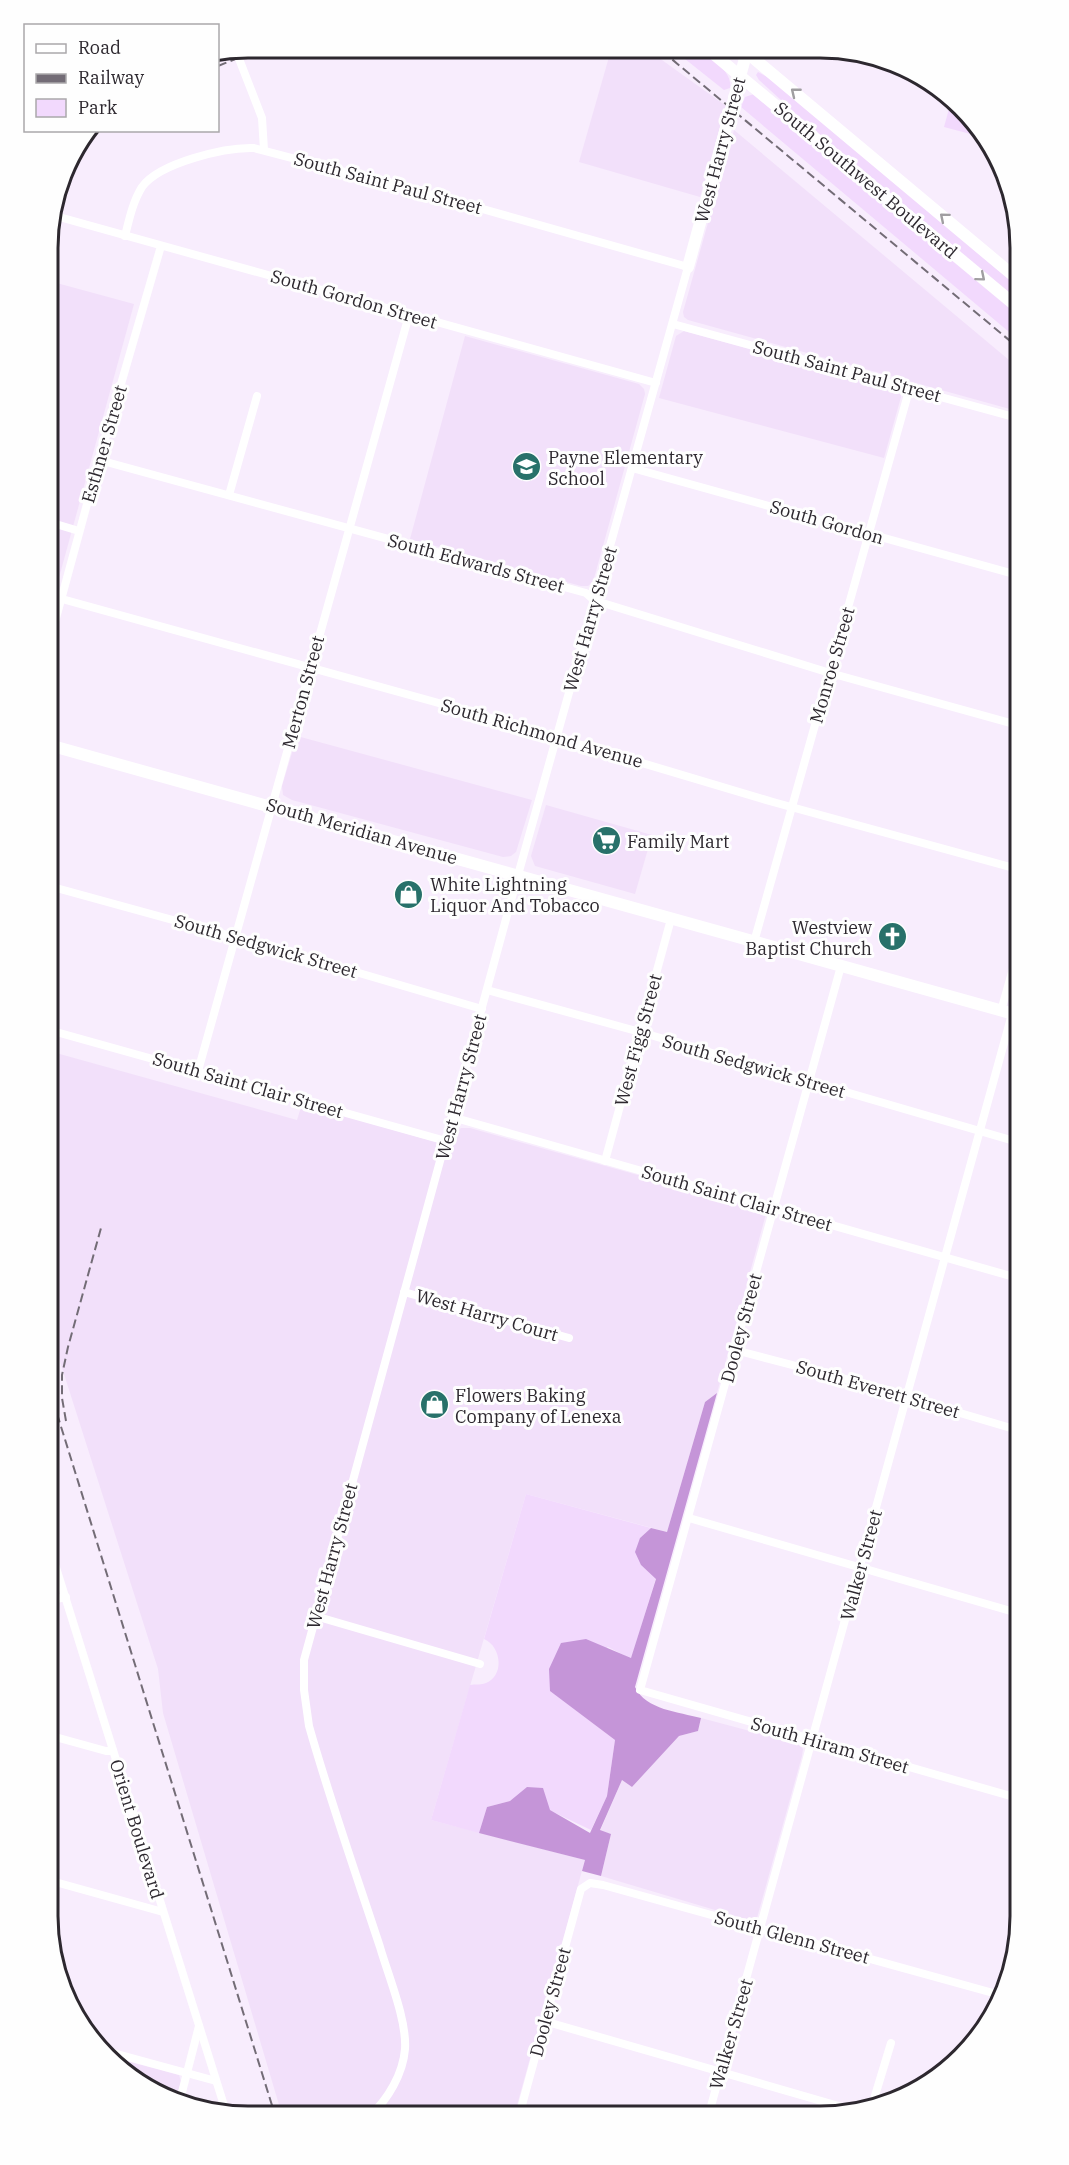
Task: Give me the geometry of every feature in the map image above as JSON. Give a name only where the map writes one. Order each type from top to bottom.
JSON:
[{"type":"main road","name":"South Southwest Boulevard","points":[[720,59],[1011,302]]},
{"type":"main road","name":"West Harry Street","points":[[688,267],[745,59]]},
{"type":"main road","name":"South Southwest Boulevard","points":[[754,59],[1011,274]]},
{"type":"main road","name":"South Meridian Avenue","points":[[59,748],[1011,1013]]},
{"type":"street","points":[[239,59],[262,118],[264,150]]},
{"type":"street","name":"South Saint Paul Street","points":[[125,236],[136,197],[154,174],[225,149],[240,147],[264,150],[433,195],[688,267]]},
{"type":"street","name":"South Gordon Street","points":[[61,218],[656,383]]},
{"type":"street","name":"Esthner Street","points":[[59,610],[79,531],[161,246]]},
{"type":"street","name":"West Harry Street","points":[[379,2106],[395,2083],[404,2056],[405,2040],[388,1973],[309,1726],[304,1690],[304,1660],[518,875],[688,267]]},
{"type":"street","name":"Merton Street","points":[[198,1071],[409,315]]},
{"type":"street","name":"South Saint Paul Street","points":[[673,324],[1011,416]]},
{"type":"street","name":"Monroe Street","points":[[754,942],[910,387]]},
{"type":"street","points":[[229,495],[257,396]]},
{"type":"street","name":"South Edwards Street","points":[[99,460],[586,593],[595,601],[830,673],[1011,723]]},
{"type":"street","name":"South Gordon","points":[[632,468],[1011,573]]},
{"type":"street","points":[[59,525],[79,531]]},
{"type":"street","name":"South Richmond Avenue","points":[[62,599],[310,667],[792,807],[1011,867]]},
{"type":"street","name":"South Sedgwick Street","points":[[59,889],[482,1009]]},
{"type":"street","name":"West Figg Street","points":[[605,1161],[671,919]]},
{"type":"street","name":"Dooley Street","points":[[640,1690],[842,966]]},
{"type":"street","name":"South Sedgwick Street","points":[[487,990],[640,1032],[1010,1140]]},
{"type":"street","name":"Walker Street","points":[[711,2106],[1011,1015]]},
{"type":"street","name":"South Saint Clair Street","points":[[59,1033],[446,1141]]},
{"type":"street","name":"South Saint Clair Street","points":[[453,1117],[1010,1276]]},
{"type":"street","name":"West Harry Court","points":[[404,1292],[569,1338]]},
{"type":"street","name":"South Everett Street","points":[[735,1350],[907,1395],[916,1400],[1010,1428]]},
{"type":"street","points":[[688,1518],[1010,1611]]},
{"type":"street","name":"Orient Boulevard","points":[[58,1574],[224,2105]]},
{"type":"street","points":[[58,1599],[66,1598]]},
{"type":"street","points":[[315,1616],[480,1664]]},
{"type":"street","name":"South Hiram Street","points":[[640,1690],[1010,1796]]},
{"type":"street","points":[[58,1738],[113,1751]]},
{"type":"street","points":[[58,1883],[163,1912]]},
{"type":"street","name":"South Glenn Street","points":[[581,1888],[590,1883],[603,1885],[994,1994]]},
{"type":"street","name":"Dooley Street","points":[[522,2106],[581,1888]]},
{"type":"street","points":[[544,2021],[835,2105]]},
{"type":"street","points":[[182,2094],[199,2026]]},
{"type":"street","points":[[874,2098],[891,2043]]},
{"type":"street","points":[[118,2054],[216,2081]]},
{"type":"shaded area","points":[[608,59],[661,59],[726,106],[700,197],[579,162]]},
{"type":"shaded area","points":[[734,130],[1011,362],[1011,409],[688,320],[684,317],[683,312]]},
{"type":"shaded area","points":[[59,284],[134,304],[59,578]]},
{"type":"shaded area","points":[[684,331],[899,390],[901,397],[884,458],[659,398],[676,336]]},
{"type":"shaded area","name":"Payne Elementary School","points":[[465,336],[639,384],[644,389],[645,394],[593,582],[588,586],[410,539]]},
{"type":"shaded area","points":[[297,736],[532,800],[516,852],[511,856],[503,857],[292,800],[283,795],[282,786]]},
{"type":"shaded area","points":[[546,805],[652,835],[635,894],[535,866],[531,856]]},
{"type":"shaded area","points":[[59,1054],[297,1120],[302,1104],[450,1146],[455,1133],[461,1128],[470,1128],[763,1210],[766,1214],[717,1393],[705,1402],[667,1532],[526,1494],[431,1820],[585,1860],[517,2106],[279,2106],[163,1713],[158,1669],[58,1356]]},
{"type":"shaded area","points":[[717,1393],[635,1687],[640,1695],[655,1705],[673,1712],[701,1718],[698,1731],[679,1736],[632,1787],[622,1780],[600,1830],[611,1834],[601,1876],[582,1871],[585,1860],[479,1833],[487,1807],[510,1801],[527,1787],[543,1788],[550,1810],[590,1833],[607,1796],[615,1740],[550,1691],[549,1669],[561,1643],[586,1639],[631,1658],[656,1579],[641,1565],[635,1552],[640,1538],[651,1528],[667,1532],[705,1402]]},
{"type":"shaded area","points":[[701,1718],[799,1744],[803,1749],[757,1918],[752,1921],[601,1876],[611,1834],[600,1831],[622,1780],[632,1787],[679,1736],[698,1731]]},
{"type":"shaded area","points":[[126,2061],[179,2075],[181,2082],[178,2093],[176,2092],[154,2081]]},
{"type":"green space","points":[[685,59],[712,59],[716,62],[725,71],[730,82],[730,88],[724,90]]},
{"type":"green space","points":[[758,72],[773,80],[1011,280],[1011,294],[804,121],[756,75]]},
{"type":"green space","points":[[754,94],[774,109],[856,181],[1011,310],[1011,334],[741,107],[745,97]]},
{"type":"green space","points":[[949,109],[971,134],[944,127]]},
{"type":"green space","points":[[526,1494],[651,1528],[640,1538],[641,1565],[656,1578],[631,1659],[608,1647],[551,1691],[615,1740],[607,1796],[591,1830],[549,1810],[510,1801],[487,1807],[479,1833],[431,1820],[470,1685],[486,1683],[496,1674],[497,1654],[490,1643],[484,1639]]},
{"type":"railway","points":[[672,59],[1011,342]]},
{"type":"railway","points":[[219,66],[234,60]]},
{"type":"railway","points":[[66,1421],[62,1398],[62,1375],[101,1228]]},
{"type":"railway","points":[[58,1418],[272,2106]]},
{"type":"place","name":"Payne Elementary School","points":[[527,467]]},
{"type":"place","name":"Family Mart","points":[[606,841]]},
{"type":"place","name":"White Lightning Liquor And Tobacco","points":[[409,894]]},
{"type":"place","name":"Westview Baptist Church","points":[[893,937]]},
{"type":"place","name":"Flowers Baking Company of Lenexa","points":[[434,1405]]}]
